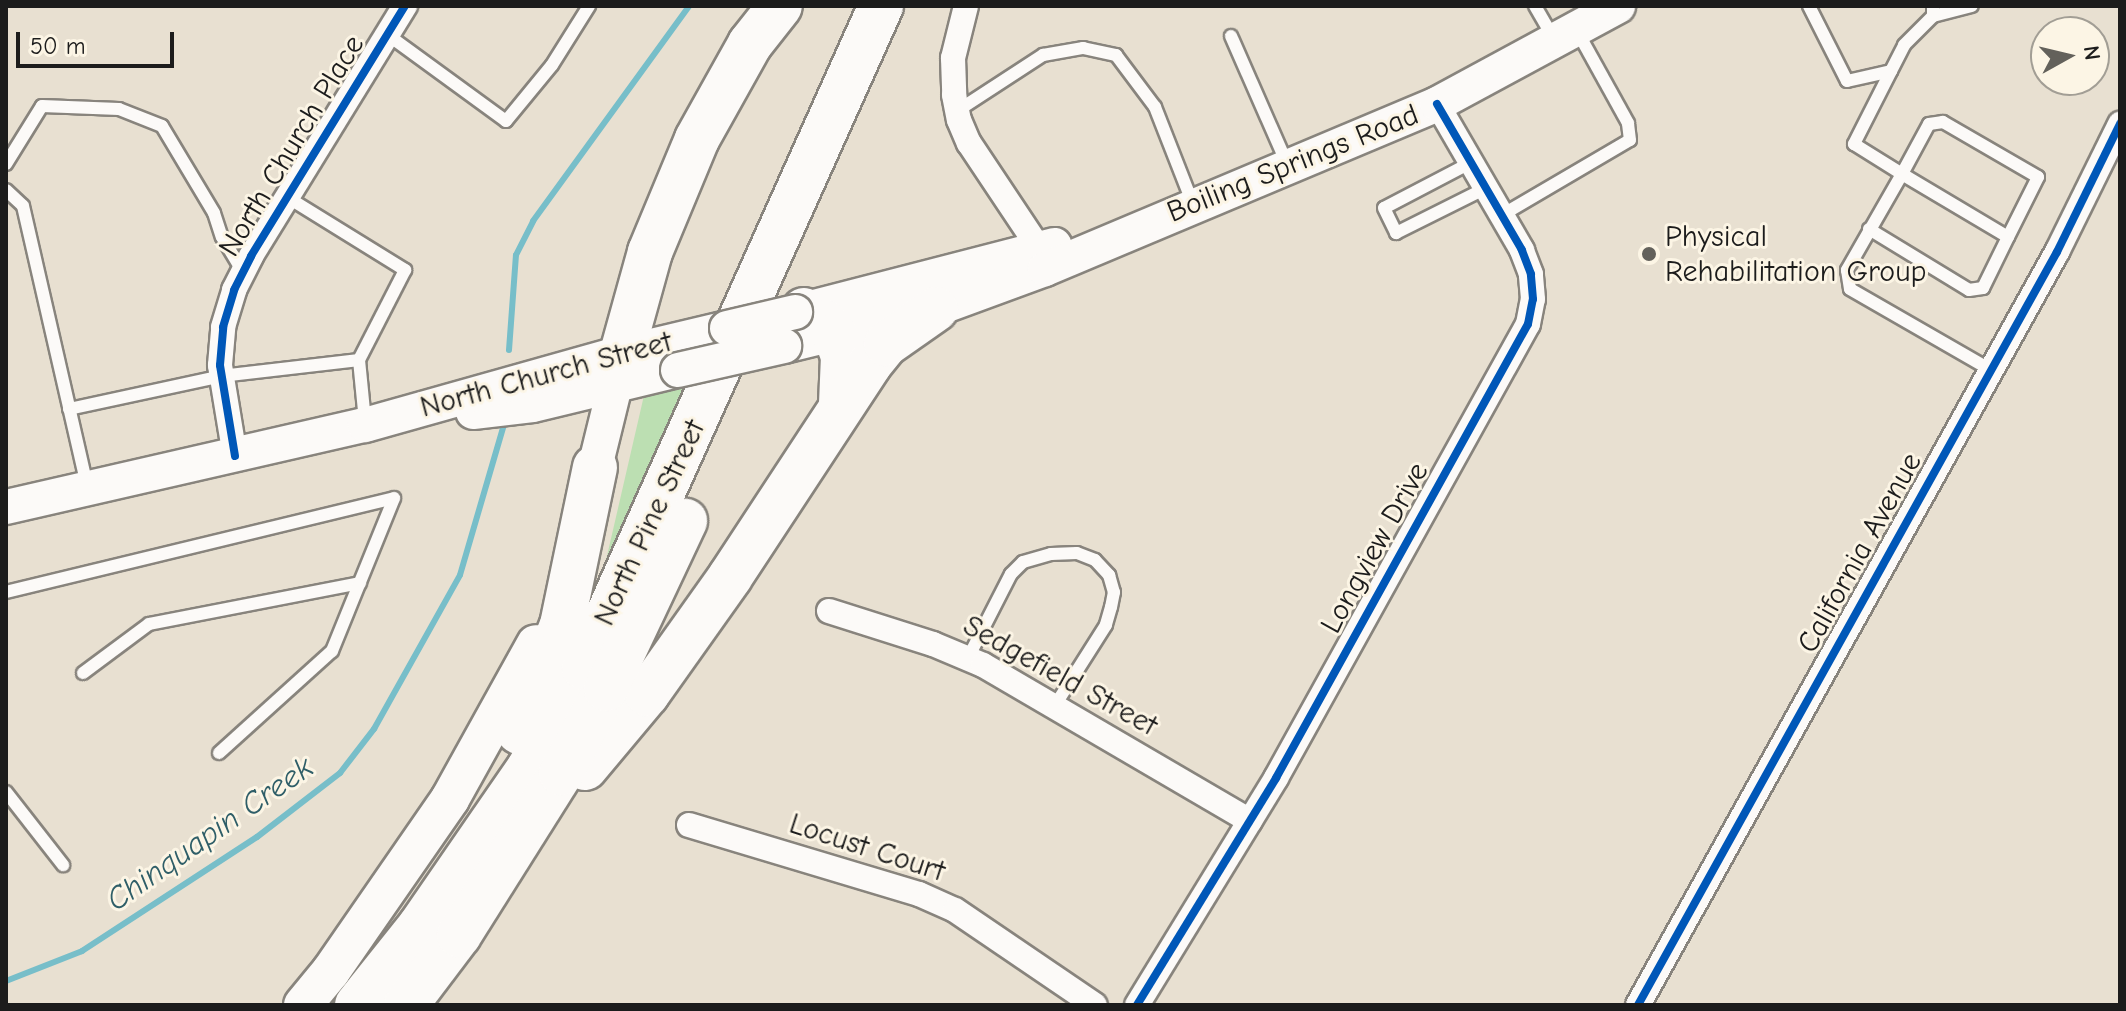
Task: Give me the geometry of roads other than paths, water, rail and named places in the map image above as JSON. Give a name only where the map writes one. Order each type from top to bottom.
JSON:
[{"type":"highway","points":[[619,369],[650,252],[697,139],[750,44],[780,6]]},
{"type":"highway","name":"North Pine Street","points":[[357,1005],[529,768],[584,668],[881,6]]},
{"type":"highway","name":"North Pine Street","points":[[406,1005],[512,855],[561,773],[649,604],[912,6]]},
{"type":"highway","points":[[512,855],[647,694],[730,577],[841,403],[886,344],[936,309]]},
{"type":"highway","points":[[805,326],[843,356],[841,403]]},
{"type":"highway","points":[[439,896],[456,843],[526,721],[545,673],[577,565],[598,456]]},
{"type":"main road","name":"Boiling Springs Road","points":[[735,342],[805,326],[1042,259],[1137,228],[1289,169],[1437,104],[1618,6]]},
{"type":"main road","name":"Boiling Springs Road","points":[[805,326],[936,309],[1042,259]]},
{"type":"main road","name":"North Church Street","points":[[6,507],[735,342]]},
{"type":"main road","name":"North Church Street","points":[[365,425],[549,402],[619,369]]},
{"type":"main road","points":[[303,1005],[340,959],[450,799],[521,674],[547,621],[598,456],[619,369]]},
{"type":"main road","points":[[549,402],[580,420],[598,456]]},
{"type":"street","name":"North Church Place","points":[[235,456],[221,376],[223,327],[243,272],[405,6]]},
{"type":"street","points":[[966,6],[953,58],[957,111],[969,143],[1042,259]]},
{"type":"street","name":"Longview Drive","points":[[1137,1005],[1250,821],[1528,324],[1533,299],[1531,274],[1502,215],[1437,104]]},
{"type":"street","name":"California Avenue","points":[[1638,1005],[2114,153],[2120,124]]},
{"type":"street","name":"Sedgefield Street","points":[[829,611],[968,658],[1250,821]]},
{"type":"street","name":"Locust Court","points":[[689,825],[919,894],[955,910],[1095,1005]]},
{"type":"lane","points":[[388,35],[506,121],[552,65],[589,6]]},
{"type":"lane","points":[[1502,215],[1630,140],[1628,123],[1565,34],[1535,6]]},
{"type":"lane","points":[[1809,6],[1847,81],[1891,71]]},
{"type":"lane","points":[[1972,6],[1960,12],[1933,11],[1904,45],[1854,144],[2008,237]]},
{"type":"lane","points":[[1231,36],[1289,169]]},
{"type":"lane","points":[[957,111],[1043,55],[1083,48],[1116,55],[1155,107],[1194,206]]},
{"type":"lane","points":[[6,164],[42,106],[119,109],[162,126],[214,213],[222,237],[243,272]]},
{"type":"lane","points":[[1869,229],[1969,290],[1983,288],[2038,177],[1943,122],[1929,124],[1902,174],[1869,229],[1847,270],[1850,289],[1991,370]]},
{"type":"lane","points":[[1472,162],[1384,208],[1396,233],[1486,188]]},
{"type":"lane","points":[[6,190],[23,206],[88,489]]},
{"type":"lane","points":[[287,197],[405,270],[359,360],[365,425]]},
{"type":"lane","points":[[69,409],[221,376],[359,360]]},
{"type":"lane","points":[[6,592],[394,498],[332,651],[219,753]]},
{"type":"lane","points":[[968,658],[1011,574],[1023,562],[1051,554],[1077,553],[1095,560],[1109,575],[1114,592],[1106,625],[1054,707]]},
{"type":"lane","points":[[83,673],[149,624],[360,583]]},
{"type":"lane","points":[[6,792],[63,865]]},
{"type":"waterway","name":"Chinquapin Creek","points":[[509,350],[516,255],[533,221],[689,6]]},
{"type":"waterway","name":"Chinquapin Creek","points":[[6,981],[82,951],[257,837],[340,773],[374,729],[460,575],[505,421]]},
{"type":"place","name":"Physical Rehabilitation Group","points":[[1649,254]]}]
